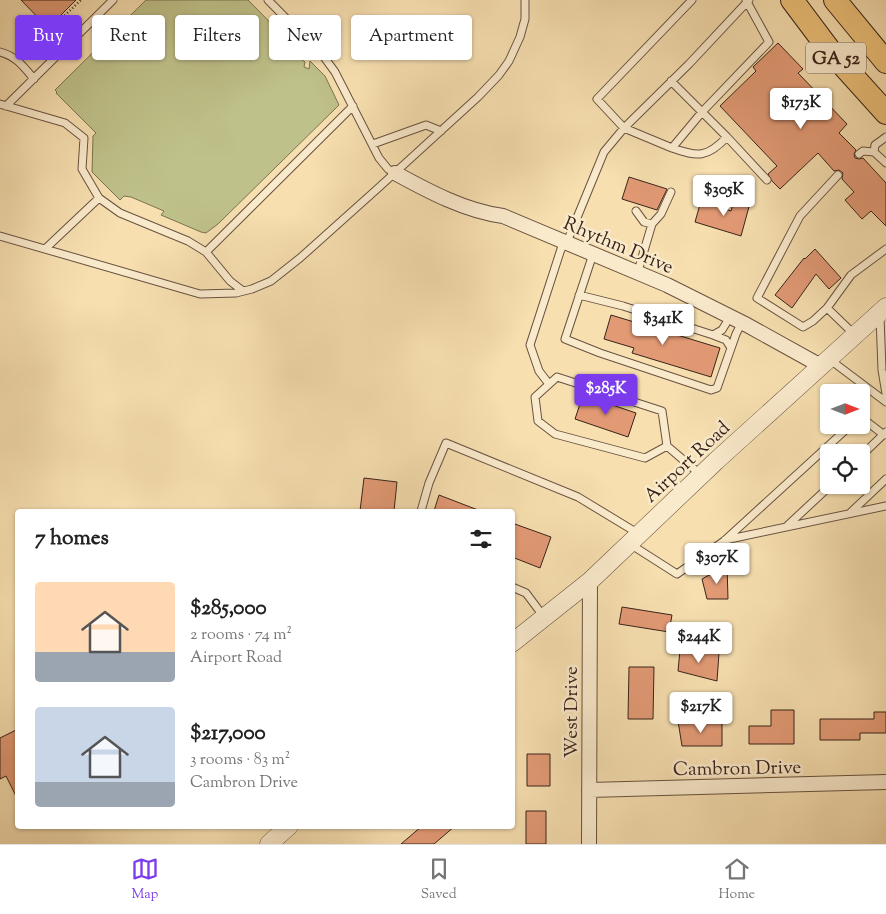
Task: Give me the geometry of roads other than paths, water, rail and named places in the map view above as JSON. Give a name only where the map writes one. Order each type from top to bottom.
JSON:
[{"type":"main road","name":"GA 52","points":[[792,0],[831,52],[886,113]]},
{"type":"main road","name":"GA 52","points":[[835,0],[886,62]]},
{"type":"street","name":"Rhythm Drive","points":[[395,173],[427,191],[487,214],[502,216],[638,272],[825,362]]},
{"type":"street","name":"Airport Road","points":[[515,641],[590,581],[701,475],[883,310]]},
{"type":"street","name":"West Drive","points":[[589,844],[590,581]]},
{"type":"street","name":"Cambron Drive","points":[[589,790],[886,782]]},
{"type":"street","points":[[273,843],[286,829]]},
{"type":"lane","points":[[3,105],[34,79],[113,0]]},
{"type":"lane","points":[[268,0],[324,57],[335,72],[379,158],[388,169],[395,173]]},
{"type":"lane","points":[[0,236],[200,294],[215,295],[243,291],[270,281],[395,173],[478,96],[509,61],[517,45],[523,29],[526,12],[525,0]]},
{"type":"lane","points":[[692,0],[597,99],[624,128],[692,155],[714,150],[727,137]]},
{"type":"lane","points":[[550,384],[539,371],[530,345],[561,250],[567,242],[604,152],[624,128],[747,0],[769,42],[702,112],[672,148]]},
{"type":"lane","points":[[0,52],[10,54],[18,60],[34,79]]},
{"type":"lane","points":[[671,81],[767,180]]},
{"type":"lane","points":[[3,105],[65,123],[84,138],[82,169],[100,198],[120,212],[188,241],[206,252],[230,281],[243,291]]},
{"type":"lane","points":[[206,252],[353,106]]},
{"type":"lane","points":[[373,144],[426,125],[441,131]]},
{"type":"lane","points":[[874,152],[875,145],[886,137]]},
{"type":"lane","points":[[859,154],[863,151],[874,152],[886,163]]},
{"type":"lane","points":[[838,175],[800,216],[756,298],[803,327],[813,321],[827,308],[851,275],[886,249]]},
{"type":"lane","points":[[638,272],[652,224],[662,214],[671,192]]},
{"type":"lane","points":[[45,249],[100,198]]},
{"type":"lane","points":[[636,211],[644,222],[652,224]]},
{"type":"lane","points":[[594,253],[565,339],[600,353],[711,390],[717,388],[731,348],[736,319]]},
{"type":"lane","points":[[579,295],[622,306],[713,335],[726,340],[731,348]]},
{"type":"lane","points":[[827,308],[855,335]]},
{"type":"lane","points":[[883,310],[882,370],[886,394]]},
{"type":"lane","points":[[713,335],[736,319]]},
{"type":"lane","points":[[825,362],[886,402]]},
{"type":"lane","points":[[667,446],[644,458],[555,434],[538,421],[535,397],[557,377],[662,411],[667,446],[701,475]]},
{"type":"lane","points":[[870,424],[885,434],[870,448]]},
{"type":"lane","points":[[422,509],[429,483],[446,443],[578,497],[635,539],[677,574],[724,541],[841,434]]},
{"type":"lane","points":[[850,514],[886,479]]},
{"type":"lane","points":[[787,526],[821,494]]},
{"type":"lane","points":[[724,541],[886,506]]},
{"type":"lane","points":[[515,588],[526,593],[544,617]]}]
